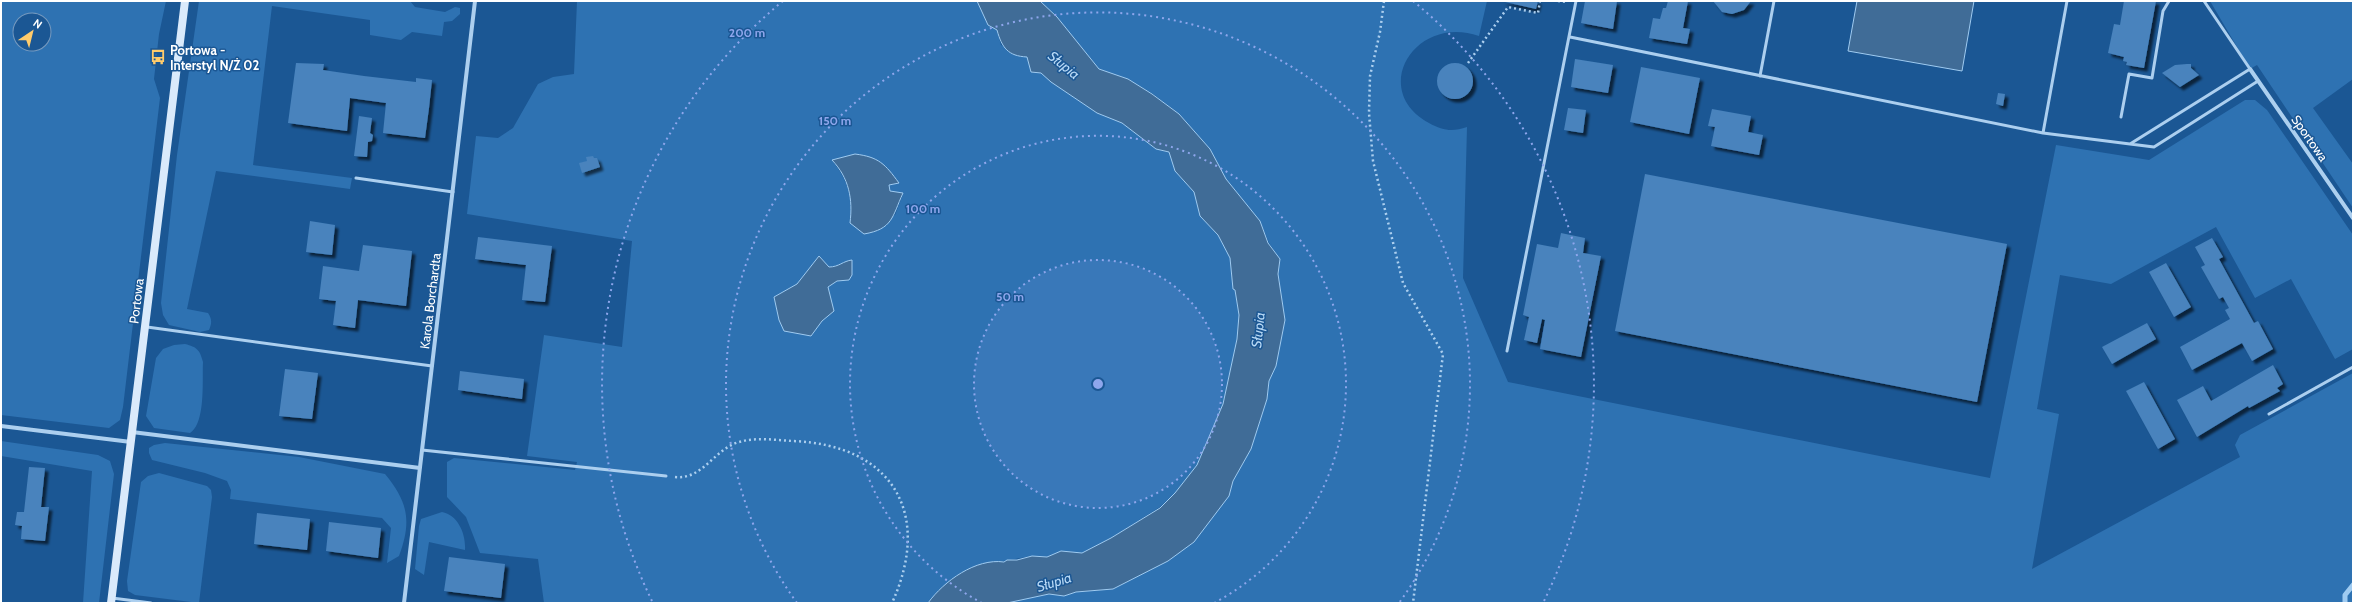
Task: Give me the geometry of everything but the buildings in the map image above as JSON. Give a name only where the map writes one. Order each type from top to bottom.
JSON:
[{"type":"main road","name":"Portowa","points":[[111,601],[185,1]]},
{"type":"street","name":"Karola Borchardta","points":[[404,603],[475,1]]},
{"type":"street","name":"Sportowa","points":[[2250,69],[2353,218]]},
{"type":"street","points":[[1,426],[131,442]]},
{"type":"street","points":[[132,432],[420,468]]},
{"type":"lane","points":[[1507,351],[1576,1]]},
{"type":"lane","points":[[1760,76],[1774,1]]},
{"type":"lane","points":[[2043,133],[2067,1]]},
{"type":"lane","points":[[2121,117],[2129,74],[2152,78],[2163,11],[2169,1]]},
{"type":"lane","points":[[2130,144],[2250,69],[2204,1]]},
{"type":"lane","points":[[1570,37],[2043,133],[2154,147],[2258,81]]},
{"type":"lane","points":[[356,178],[452,192]]},
{"type":"lane","points":[[145,327],[432,366]]},
{"type":"lane","points":[[2269,414],[2353,367]]},
{"type":"lane","points":[[422,450],[666,476]]},
{"type":"lane","points":[[111,601],[151,603]]},
{"type":"path","points":[[1384,1],[1380,32],[1370,76],[1369,113],[1373,161],[1403,283],[1443,354],[1413,603]]},
{"type":"path","points":[[1468,63],[1508,7],[1538,13],[1540,1]]},
{"type":"path","points":[[666,476],[690,476],[725,449],[738,442],[753,440],[815,442],[839,448],[863,457],[888,481],[904,511],[908,531],[906,565],[892,603]]},
{"type":"shaded area","points":[[1,1],[166,1],[159,34],[154,79],[160,98],[123,407],[120,420],[109,428],[1,415]]},
{"type":"shaded area","points":[[199,1],[410,1],[415,7],[445,12],[455,7],[460,8],[460,14],[452,21],[444,22],[442,36],[412,32],[401,40],[370,35],[370,20],[272,6],[253,165],[352,178],[350,189],[216,171],[187,309],[208,313],[211,319],[209,330],[200,332],[169,325],[163,315],[161,303],[177,155]]},
{"type":"shaded area","points":[[577,1],[977,1],[988,25],[997,30],[1001,45],[1027,57],[1051,82],[1097,113],[1122,123],[1156,149],[1169,152],[1175,171],[1194,192],[1200,216],[1218,235],[1230,258],[1233,289],[1235,290],[1239,315],[1237,339],[1223,404],[1197,465],[1175,493],[1160,507],[1111,538],[1082,553],[1061,551],[1047,557],[1032,556],[976,566],[944,586],[928,603],[544,603],[538,559],[480,553],[466,517],[447,497],[447,462],[454,458],[575,470],[577,462],[527,456],[544,335],[622,347],[632,241],[467,214],[476,136],[498,138],[513,128],[538,84],[553,77],[574,74]],"holes":[[[832,160],[899,183],[889,185],[890,191],[903,194],[895,215],[850,223],[851,205],[848,189],[846,182]],[[819,256],[829,267],[852,260],[852,275],[849,280],[837,281],[828,287],[834,311],[822,321],[811,336],[779,320],[774,297],[797,284]]]},
{"type":"shaded area","points":[[1040,1],[1487,1],[1479,36],[1456,32],[1435,36],[1419,45],[1407,59],[1401,76],[1402,93],[1411,109],[1429,123],[1439,128],[1448,130],[1457,130],[1467,127],[1463,278],[1508,382],[1990,478],[2056,145],[2149,160],[2245,100],[2255,100],[2267,110],[2353,235],[2353,349],[2335,359],[2291,279],[2255,298],[2216,227],[2111,284],[2060,275],[2037,409],[2059,414],[2032,569],[2240,457],[2235,445],[2240,435],[2353,373],[2353,603],[1007,603],[1049,594],[1064,596],[1076,592],[1113,589],[1168,561],[1229,496],[1233,481],[1251,449],[1267,399],[1269,381],[1276,366],[1285,320],[1278,274],[1280,259],[1269,243],[1260,221],[1226,179],[1210,149],[1179,114],[1153,94],[1128,79],[1099,69],[1057,17]]},
{"type":"shaded area","points":[[2210,1],[2353,1],[2353,79],[2313,108],[2353,164],[2353,208],[2257,65],[2250,69]]},
{"type":"shaded area","points":[[185,344],[192,346],[197,350],[201,355],[203,362],[202,400],[199,420],[195,428],[190,433],[154,428],[146,416],[156,358],[163,349],[174,345]]},
{"type":"shaded area","points":[[1,441],[98,455],[110,461],[114,474],[99,603],[83,603],[92,471],[1,456]]},
{"type":"shaded area","points":[[165,443],[299,457],[385,474],[399,494],[406,512],[406,532],[399,556],[387,563],[391,528],[382,518],[230,499],[231,490],[227,481],[205,473],[152,460],[149,453],[149,448],[154,445]]},
{"type":"shaded area","points":[[159,473],[207,486],[211,490],[212,497],[199,603],[135,595],[128,591],[127,581],[141,482],[148,476]]},
{"type":"shaded area","points":[[442,512],[448,514],[457,521],[464,538],[465,550],[429,542],[424,575],[415,569],[421,519]]},
{"type":"water","name":"Słupia","points":[[977,1],[1040,1],[1057,17],[1099,69],[1128,79],[1152,94],[1179,114],[1210,149],[1226,179],[1260,221],[1268,243],[1280,259],[1278,274],[1285,320],[1276,366],[1269,381],[1267,399],[1251,449],[1233,481],[1229,496],[1194,542],[1168,561],[1113,589],[1076,592],[1064,596],[1049,594],[1007,603],[928,603],[952,579],[972,567],[993,562],[1017,560],[1032,556],[1047,557],[1061,551],[1082,553],[1111,538],[1160,508],[1175,493],[1197,465],[1223,404],[1237,339],[1239,315],[1235,290],[1233,289],[1230,258],[1218,235],[1200,216],[1194,192],[1175,171],[1169,152],[1156,149],[1122,123],[1097,113],[1051,82],[1041,73],[1031,72],[1027,57],[1015,55],[1007,50],[1001,42],[997,30],[988,25]]},
{"type":"water","points":[[1857,1],[1974,1],[1962,71],[1848,51]]},
{"type":"water","points":[[855,154],[870,157],[881,162],[899,183],[889,185],[890,191],[903,193],[890,221],[881,229],[864,234],[850,223],[851,206],[846,182],[838,167],[832,160]]},
{"type":"water","points":[[819,256],[829,267],[852,260],[852,275],[849,280],[837,281],[828,287],[834,311],[822,321],[811,336],[784,331],[779,320],[774,297],[797,284]]},
{"type":"waterway","points":[[2345,603],[2345,595],[2353,585]]},
{"type":"place","name":"Portowa - Interstyl N/Ż 02","points":[[158,57]]}]
